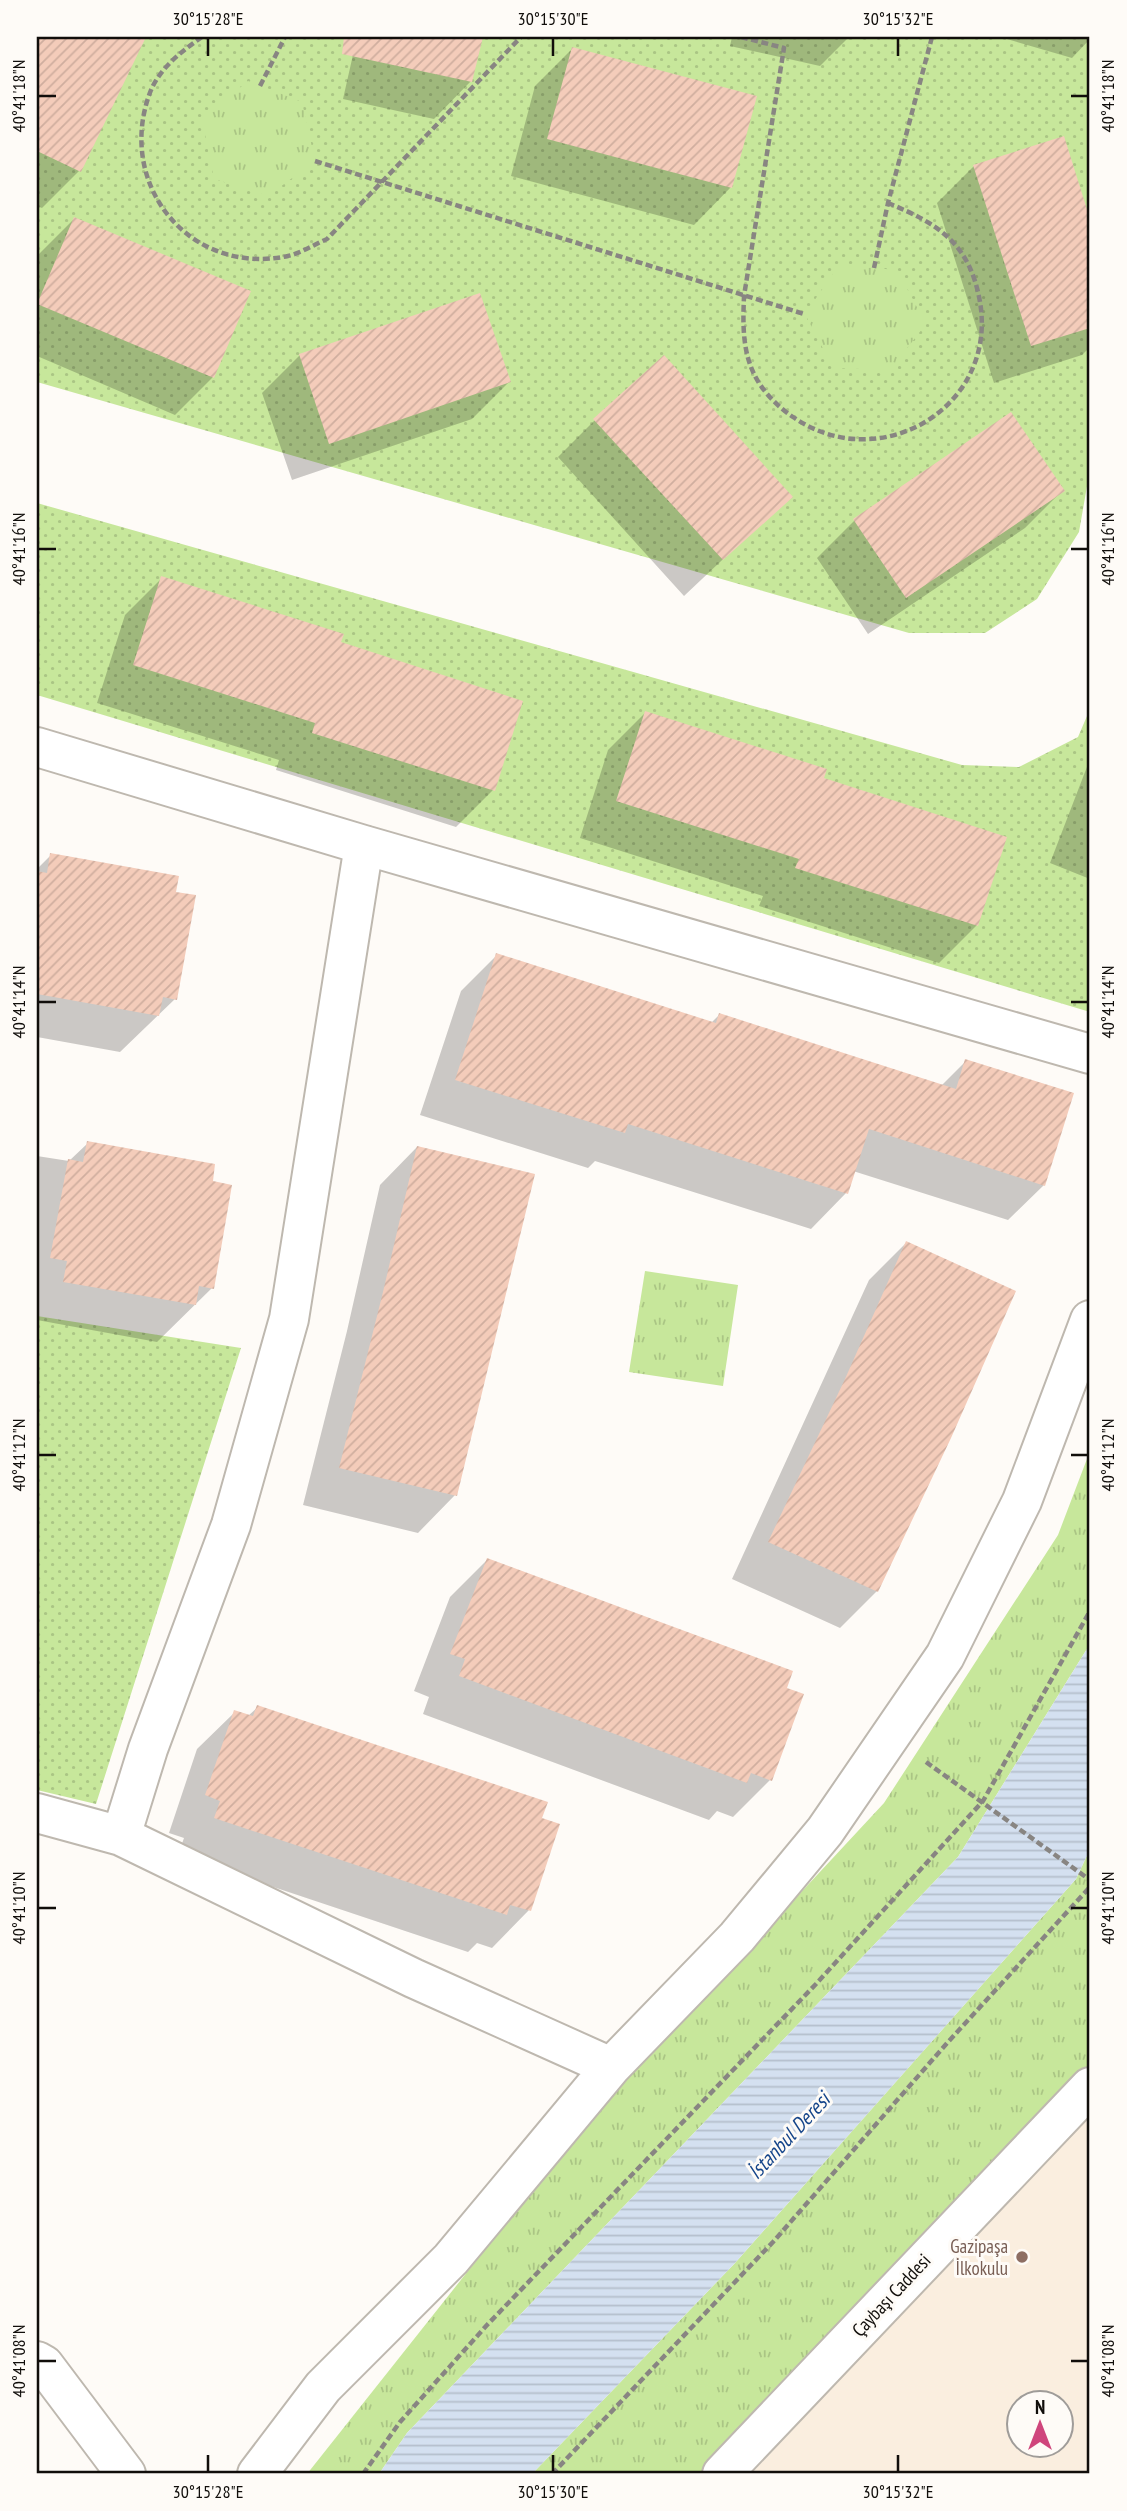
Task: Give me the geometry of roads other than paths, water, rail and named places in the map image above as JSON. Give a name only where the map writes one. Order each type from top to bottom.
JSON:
[{"type":"street","points":[[37,747],[364,845],[1090,1054]]},
{"type":"street","points":[[121,1836],[148,1749],[231,1525],[289,1319],[364,845]]},
{"type":"street","points":[[257,2474],[323,2387],[451,2259],[611,2067],[737,1937],[825,1831],[945,1656],[1022,1501],[1090,1320]]},
{"type":"street","points":[[37,1813],[121,1836],[413,1978],[611,2067]]},
{"type":"street","name":"Çaybaşı Caddesi","points":[[722,2474],[1090,2087]]},
{"type":"street","points":[[37,2361],[44,2365],[126,2474]]},
{"type":"water","name":"İstanbul Deresi","points":[[1090,1644],[1090,1849],[1076,1879],[735,2263],[532,2474],[379,2474],[407,2433],[958,1857]]},
{"type":"place","name":"Gazipaşa İlkokulu","points":[[1022,2257]]}]
